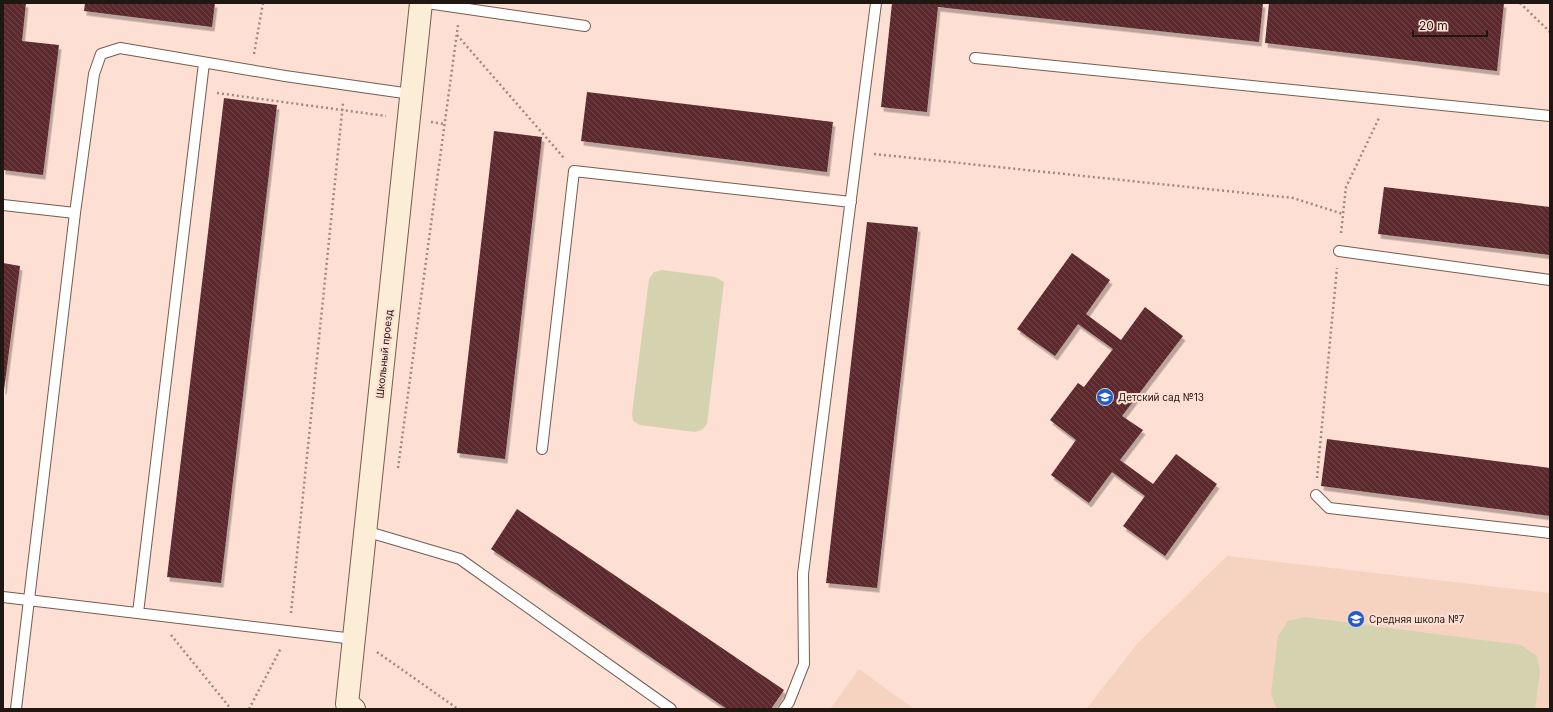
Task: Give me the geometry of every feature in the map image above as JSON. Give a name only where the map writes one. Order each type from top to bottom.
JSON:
[{"type":"main road","name":"Школьный проезд","points":[[351,706],[354,639],[421,3]]},
{"type":"lane","points":[[427,3],[585,26]]},
{"type":"lane","points":[[784,709],[789,702],[804,664],[803,574],[876,3]]},
{"type":"lane","points":[[16,709],[75,213],[94,74],[101,54],[120,48],[204,63],[411,94]]},
{"type":"lane","points":[[975,58],[1550,116]]},
{"type":"lane","points":[[138,614],[204,63]]},
{"type":"lane","points":[[542,449],[574,171],[851,202]]},
{"type":"lane","points":[[3,205],[75,213]]},
{"type":"lane","points":[[1339,251],[1550,280]]},
{"type":"lane","points":[[1316,495],[1329,508],[1550,533]]},
{"type":"lane","points":[[365,531],[460,559],[671,709]]},
{"type":"lane","points":[[3,597],[354,639]]},
{"type":"path","points":[[251,70],[263,3]]},
{"type":"path","points":[[1520,3],[1550,32]]},
{"type":"path","points":[[397,475],[460,9]]},
{"type":"path","points":[[457,34],[574,171]]},
{"type":"path","points":[[249,709],[289,631],[345,84]]},
{"type":"path","points":[[201,90],[444,124]]},
{"type":"path","points":[[1316,495],[1346,187],[1388,100]]},
{"type":"path","points":[[857,152],[1293,198],[1343,214]]},
{"type":"path","points":[[156,616],[231,709]]},
{"type":"path","points":[[377,644],[376,652],[458,709]]},
{"type":"shaded area","points":[[662,270],[715,277],[724,282],[707,424],[702,430],[695,432],[640,425],[633,421],[632,414],[649,279],[654,272]]},
{"type":"shaded area","name":"Средняя школа №7","points":[[1227,556],[1550,593],[1550,709],[1086,709],[1137,644]]},
{"type":"shaded area","points":[[1304,617],[1521,645],[1537,656],[1540,672],[1535,709],[1279,709],[1276,707],[1271,694],[1278,636],[1288,621]]},
{"type":"shaded area","points":[[859,669],[914,709],[830,709]]},
{"type":"building","points":[[3,3],[26,3],[22,41],[59,45],[43,175],[3,170]]},
{"type":"building","points":[[85,3],[215,3],[212,27],[84,11]]},
{"type":"building","points":[[892,3],[1263,3],[1259,42],[938,7],[927,112],[881,107]]},
{"type":"building","points":[[1269,3],[1504,3],[1497,71],[1265,43]]},
{"type":"building","points":[[587,92],[833,122],[827,172],[581,141]]},
{"type":"building","points":[[224,98],[277,105],[221,583],[167,577]]},
{"type":"building","points":[[494,131],[542,137],[505,459],[457,453]]},
{"type":"building","points":[[1384,187],[1550,207],[1550,255],[1378,234]]},
{"type":"building","points":[[867,222],[918,227],[877,588],[826,583]]},
{"type":"building","points":[[1072,253],[1110,280],[1086,314],[1121,340],[1145,307],[1183,336],[1122,416],[1143,430],[1120,460],[1153,484],[1176,454],[1217,484],[1165,556],[1123,526],[1145,496],[1112,472],[1089,503],[1051,475],[1076,440],[1050,420],[1078,383],[1084,387],[1113,349],[1078,324],[1055,356],[1017,329]]},
{"type":"building","points":[[3,263],[20,266],[4,390],[3,390]]},
{"type":"building","points":[[1327,439],[1550,468],[1550,516],[1321,486]]},
{"type":"building","points":[[517,509],[784,690],[771,709],[727,709],[491,549]]},
{"type":"place","name":"Детский сад №13","points":[[1105,397]]},
{"type":"place","name":"Средняя школа №7","points":[[1356,619]]}]
